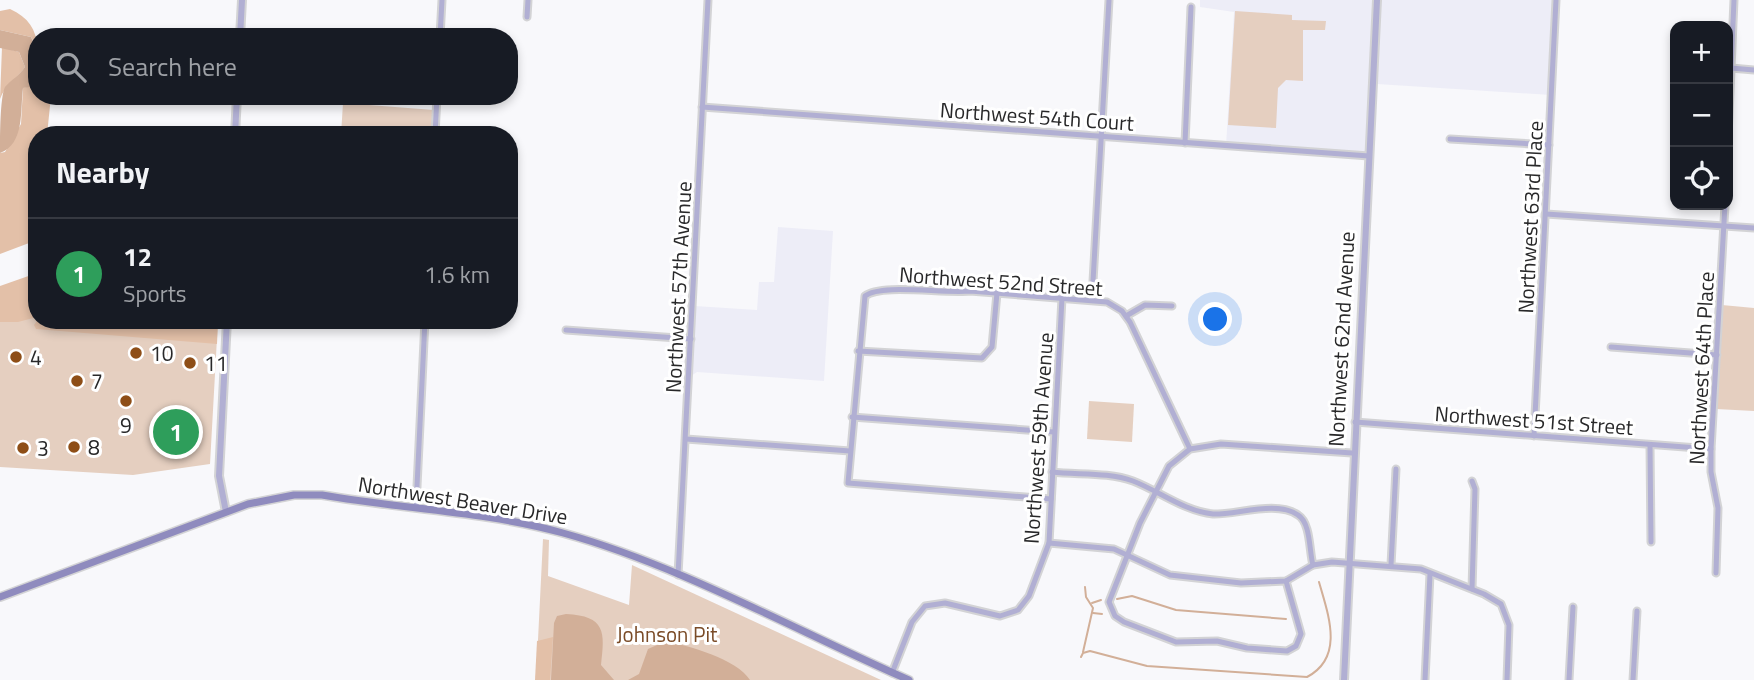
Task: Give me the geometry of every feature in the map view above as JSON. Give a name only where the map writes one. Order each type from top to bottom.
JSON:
[{"type":"main road","name":"Northwest Beaver Drive","points":[[0,597],[226,512],[271,498],[309,495],[416,507],[561,532],[678,575],[909,680]]},
{"type":"street","points":[[240,28],[242,0]]},
{"type":"street","points":[[440,28],[442,0]]},
{"type":"street","points":[[527,17],[528,0]]},
{"type":"street","name":"Northwest 57th Avenue","points":[[678,575],[708,0]]},
{"type":"street","points":[[1092,299],[1109,0]]},
{"type":"street","name":"Northwest 62nd Avenue","points":[[1344,680],[1352,453],[1377,0]]},
{"type":"street","name":"Northwest 63rd Place","points":[[1534,436],[1556,0]]},
{"type":"street","points":[[1733,23],[1734,0]]},
{"type":"street","points":[[1185,143],[1191,8]]},
{"type":"street","points":[[1733,68],[1754,70]]},
{"type":"street","points":[[235,126],[237,105]]},
{"type":"street","points":[[435,126],[437,105]]},
{"type":"street","name":"Northwest 54th Court","points":[[702,107],[1369,156]]},
{"type":"street","points":[[1450,139],[1549,145]]},
{"type":"street","name":"Northwest 64th Place","points":[[1716,573],[1718,508],[1711,472],[1711,449],[1725,210]]},
{"type":"street","points":[[1546,214],[1754,228]]},
{"type":"street","name":"Northwest 52nd Street","points":[[858,351],[865,296],[880,289],[948,294],[970,291],[1092,299],[1107,302],[1126,316],[1145,305],[1172,306]]},
{"type":"street","points":[[997,293],[992,347],[982,358],[858,351],[848,484],[1051,499]]},
{"type":"street","name":"Northwest 59th Avenue","points":[[892,673],[912,622],[925,606],[945,603],[1000,616],[1018,610],[1029,596],[1049,543],[1062,298]]},
{"type":"street","points":[[1126,316],[1190,449]]},
{"type":"street","points":[[226,512],[219,476],[227,329]]},
{"type":"street","points":[[416,507],[425,329]]},
{"type":"street","points":[[566,330],[691,339]]},
{"type":"street","points":[[1611,347],[1717,355]]},
{"type":"street","points":[[852,417],[1054,432]]},
{"type":"street","name":"Northwest 51st Street","points":[[1355,422],[1711,449]]},
{"type":"street","points":[[686,439],[850,451]]},
{"type":"street","points":[[1286,581],[1301,634],[1296,646],[1287,651],[1247,648],[1217,641],[1176,642],[1124,622],[1111,608],[1109,595],[1168,466],[1190,449],[1221,444],[1352,453]]},
{"type":"street","points":[[1650,445],[1651,542]]},
{"type":"street","points":[[1391,565],[1396,469]]},
{"type":"street","points":[[1052,472],[1124,478],[1193,510],[1210,513],[1254,509],[1296,513],[1306,526],[1313,565]]},
{"type":"street","points":[[1472,481],[1475,489],[1472,589]]},
{"type":"street","points":[[1049,543],[1128,553],[1162,573],[1179,577],[1241,583],[1286,581],[1313,565],[1349,561],[1413,567],[1494,598],[1508,618],[1507,680]]},
{"type":"street","points":[[1425,680],[1430,574]]},
{"type":"street","points":[[1569,680],[1573,607]]},
{"type":"street","points":[[1633,680],[1637,611]]},
{"type":"shaded area","points":[[1200,0],[1372,0],[1375,32],[1369,156],[1226,146],[1234,12],[1200,7]]},
{"type":"shaded area","points":[[1380,0],[1556,0],[1551,95],[1377,84]]},
{"type":"shaded area","points":[[10,9],[22,16],[32,28],[28,28],[28,36],[0,30],[0,11]]},
{"type":"shaded area","points":[[0,30],[28,36],[28,87],[23,88],[20,125],[14,142],[0,153],[3,92],[25,67],[19,52],[0,48]]},
{"type":"shaded area","points":[[2,47],[19,52],[25,67],[0,99]]},
{"type":"shaded area","points":[[28,87],[28,105],[50,105],[48,126],[28,126],[28,243],[0,254],[0,153],[5,152],[21,124],[23,88]]},
{"type":"shaded area","points":[[778,227],[833,231],[824,381],[697,372],[691,376],[695,306],[757,310],[759,282],[774,282]]},
{"type":"shaded area","points":[[28,276],[28,319],[0,322],[0,286]]},
{"type":"shaded area","points":[[36,329],[218,329],[217,344]]},
{"type":"shaded area","points":[[579,615],[596,622],[603,643],[601,665],[614,680],[551,680],[554,623],[557,616]]},
{"type":"shaded area","points":[[553,637],[550,680],[535,680],[537,641]]},
{"type":"shaded area","points":[[666,641],[724,660],[744,672],[750,680],[628,680],[639,674],[648,649]]},
{"type":"green space","points":[[1235,11],[1292,15],[1292,20],[1326,21],[1325,30],[1303,30],[1303,81],[1286,80],[1278,88],[1276,128],[1228,125]]},
{"type":"green space","points":[[343,105],[434,110],[433,126],[342,126]]},
{"type":"green space","points":[[28,281],[28,329],[218,329],[210,464],[133,475],[0,467],[0,291]]},
{"type":"green space","points":[[1722,305],[1754,308],[1754,411],[1716,409]]},
{"type":"green space","points":[[1089,401],[1134,404],[1132,442],[1087,439]]},
{"type":"green space","name":"Johnson Pit","points":[[543,539],[549,540],[548,576],[629,605],[632,565],[881,680],[536,680]]},
{"type":"waterway","points":[[1081,657],[1083,653],[1090,651],[1147,666],[1307,677],[1319,668],[1330,647],[1329,621],[1319,582]]},
{"type":"waterway","points":[[1083,652],[1093,608],[1086,597],[1085,587]]},
{"type":"waterway","points":[[1117,599],[1132,596],[1176,610],[1286,619]]},
{"type":"waterway","points":[[1092,603],[1101,600]]},
{"type":"waterway","points":[[1093,613],[1102,614]]},
{"type":"place","name":"10","points":[[136,353]]},
{"type":"place","name":"4","points":[[16,357]]},
{"type":"place","name":"11","points":[[190,363]]},
{"type":"place","name":"7","points":[[77,381]]},
{"type":"place","name":"9","points":[[126,401]]},
{"type":"place","name":"12","points":[[176,432]]},
{"type":"place","name":"8","points":[[74,447]]},
{"type":"place","name":"3","points":[[23,448]]}]
